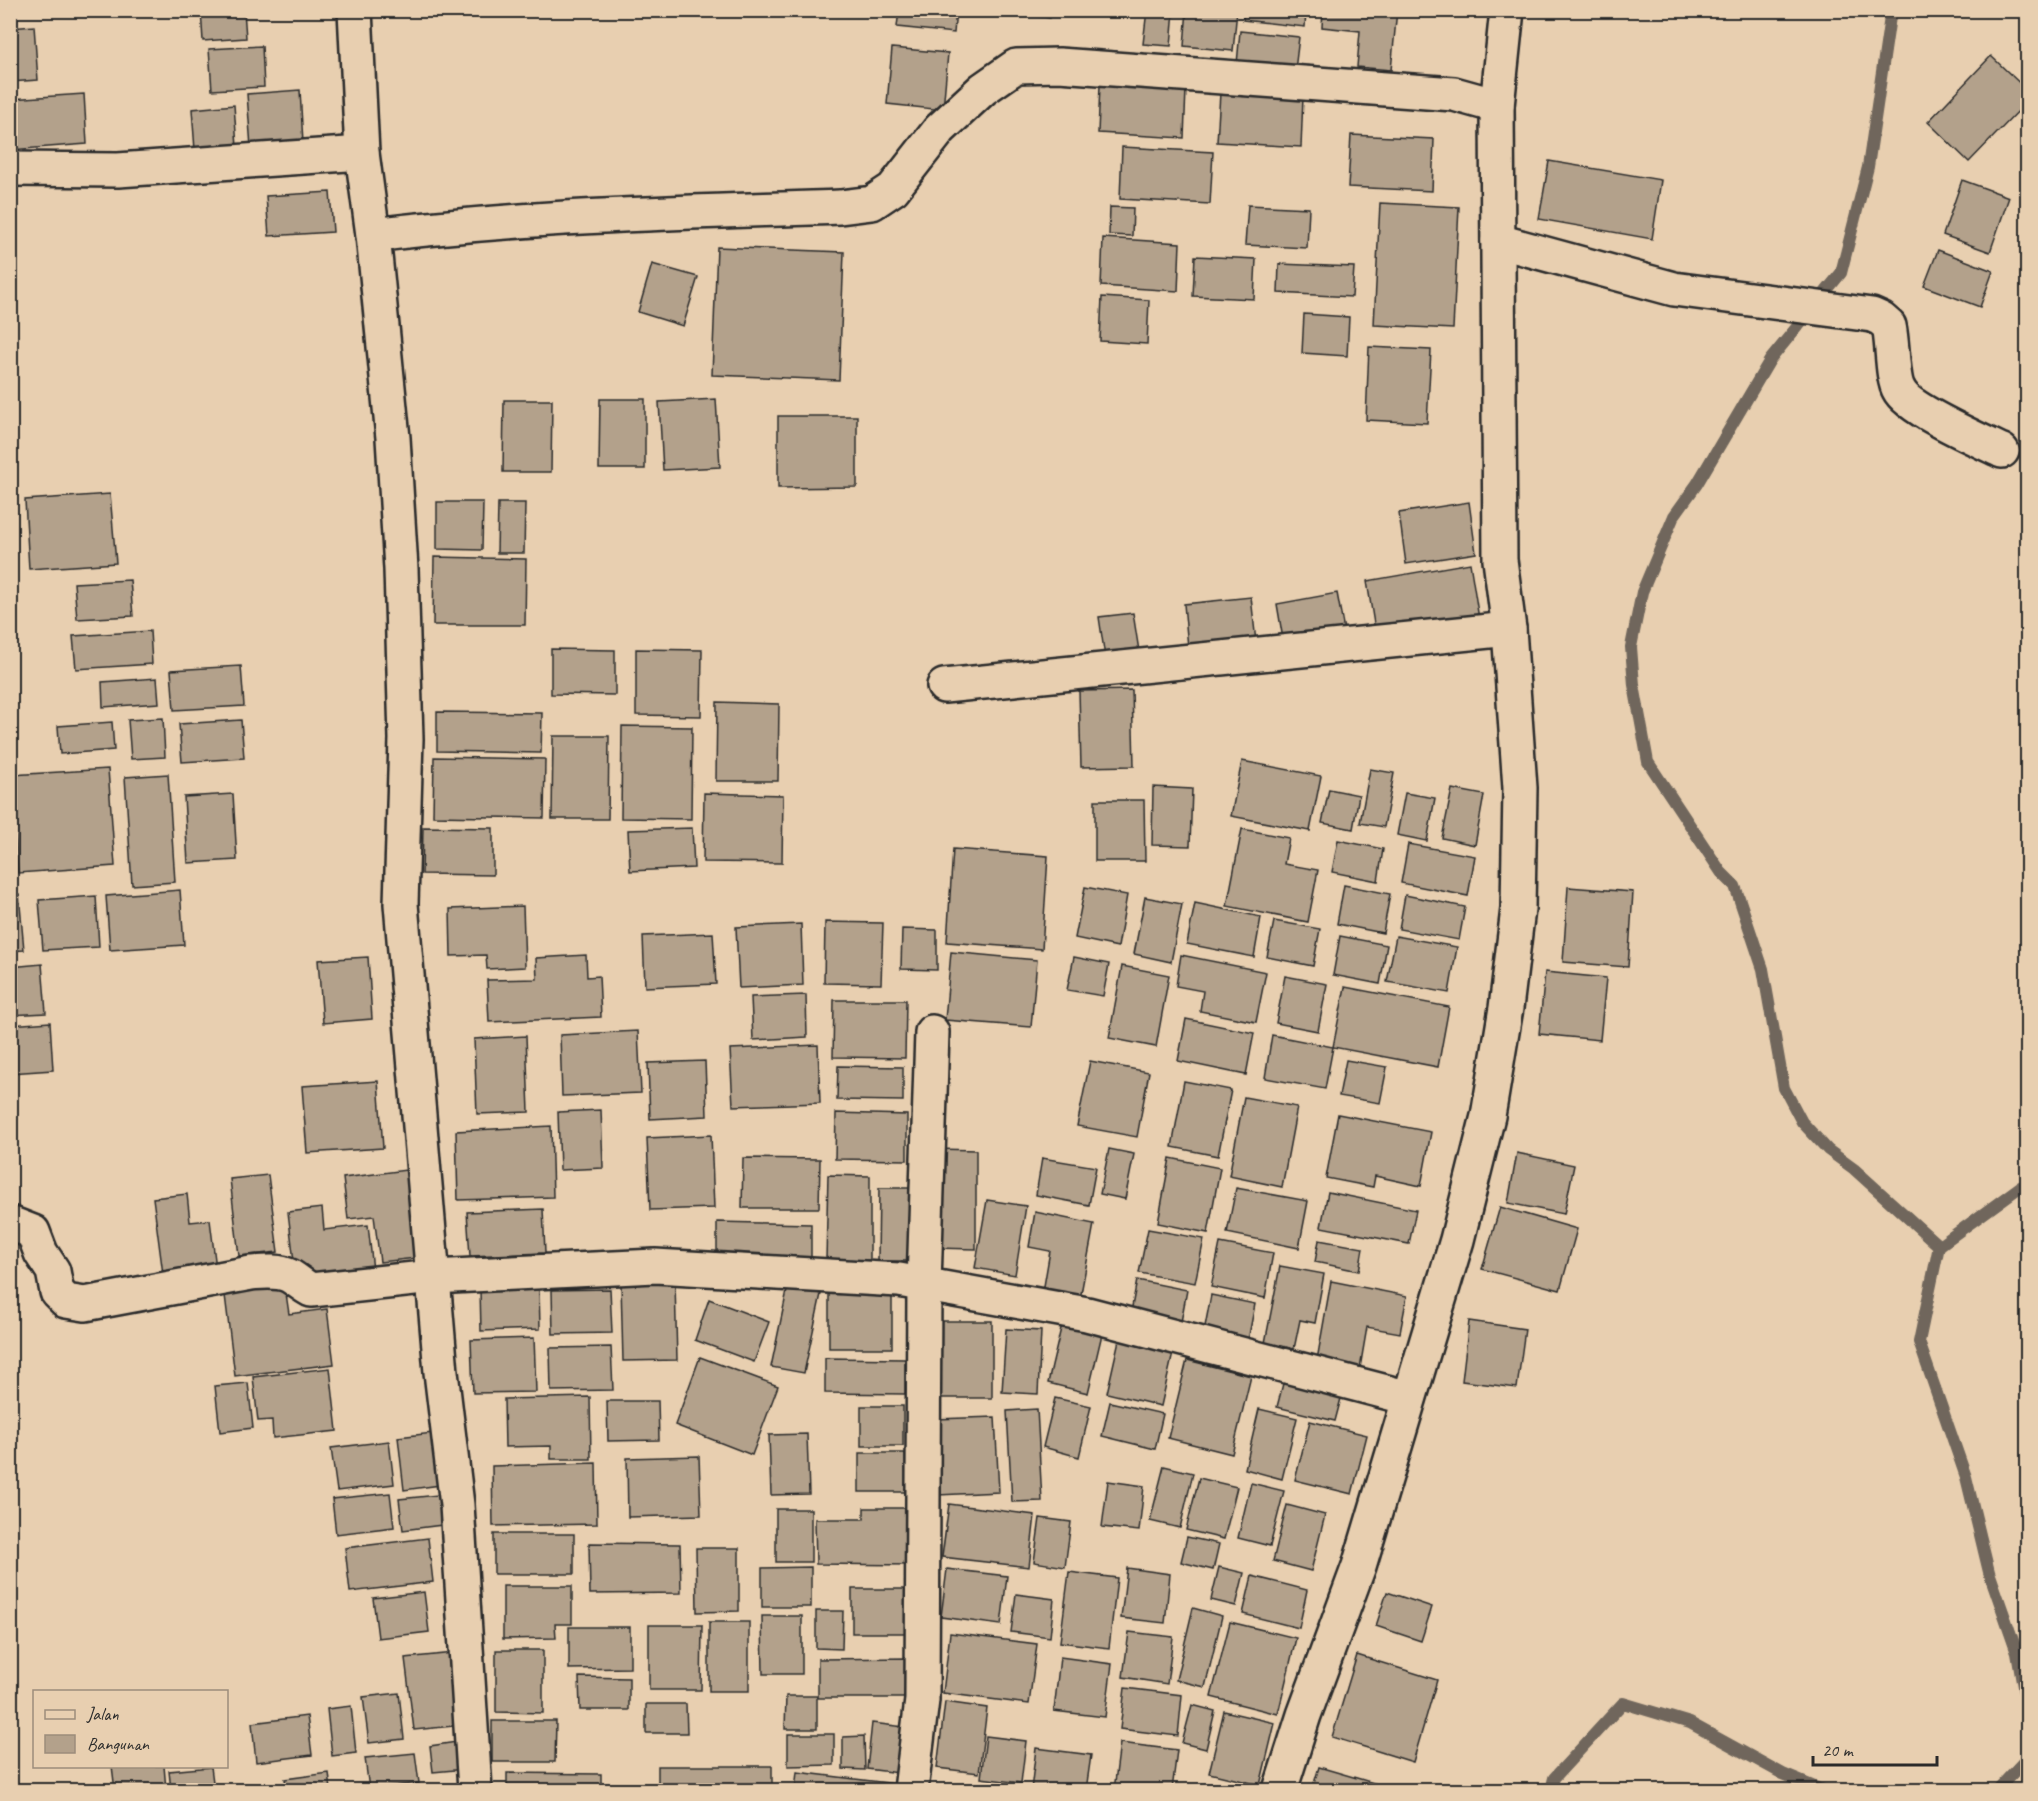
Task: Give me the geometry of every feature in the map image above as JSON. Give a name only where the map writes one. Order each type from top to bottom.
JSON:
[{"type":"street","points":[[355,10],[362,153],[374,235],[393,438],[402,569],[406,739],[401,904],[441,1372],[457,1505],[475,1791]]},
{"type":"street","points":[[1280,1791],[1304,1715],[1359,1566],[1457,1240],[1488,1116],[1506,1008],[1518,909],[1520,788],[1509,630],[1500,560],[1497,106],[1507,10]]},
{"type":"street","points":[[374,235],[453,225],[633,213],[840,207],[872,203],[893,189],[940,129],[983,88],[1016,66],[1059,65],[1454,94],[1497,106]]},
{"type":"street","points":[[10,169],[118,171],[362,153]]},
{"type":"street","points":[[1498,241],[1674,289],[1872,315],[1889,326],[1899,391],[1911,403],[2002,451]]},
{"type":"street","points":[[944,686],[1509,630]]},
{"type":"street","points":[[911,1791],[922,1700],[924,1284],[933,1032]]},
{"type":"street","points":[[10,1223],[33,1232],[41,1253],[53,1271],[57,1292],[66,1301],[85,1304],[251,1273],[276,1272],[290,1276],[311,1290],[433,1277],[655,1266],[899,1280],[1087,1314],[1408,1398]]},
{"type":"building","points":[[201,10],[244,10],[246,38],[203,41]]},
{"type":"building","points":[[899,10],[956,10],[954,33],[897,27]]},
{"type":"building","points":[[987,10],[1051,10],[1050,18]]},
{"type":"building","points":[[1147,10],[1174,10],[1171,46],[1143,44]]},
{"type":"building","points":[[1187,10],[1237,10],[1233,51],[1184,46]]},
{"type":"building","points":[[1244,10],[1306,10],[1305,27],[1243,20]]},
{"type":"building","points":[[1323,10],[1397,10],[1391,70],[1357,67],[1360,31],[1322,27]]},
{"type":"building","points":[[34,26],[38,80],[10,82],[10,28]]},
{"type":"building","points":[[1240,31],[1299,37],[1295,70],[1237,64]]},
{"type":"building","points":[[262,46],[264,87],[212,90],[209,49]]},
{"type":"building","points":[[892,48],[948,53],[943,110],[887,104]]},
{"type":"building","points":[[1991,56],[2028,91],[2028,101],[1969,162],[1928,122]]},
{"type":"building","points":[[1100,85],[1186,89],[1184,138],[1098,133]]},
{"type":"building","points":[[300,90],[303,143],[251,147],[247,94]]},
{"type":"building","points":[[1220,93],[1303,97],[1301,147],[1217,142]]},
{"type":"building","points":[[84,94],[87,144],[10,150],[10,99]]},
{"type":"building","points":[[234,105],[237,147],[195,150],[192,109]]},
{"type":"building","points":[[1351,135],[1434,139],[1432,191],[1348,187]]},
{"type":"building","points":[[1122,147],[1213,152],[1210,204],[1120,199]]},
{"type":"building","points":[[1549,161],[1661,180],[1652,239],[1539,219]]},
{"type":"building","points":[[1962,180],[2009,197],[1990,252],[1943,235]]},
{"type":"building","points":[[330,192],[333,232],[269,236],[266,196]]},
{"type":"building","points":[[1380,203],[1459,207],[1453,329],[1374,325]]},
{"type":"building","points":[[1248,205],[1309,208],[1307,248],[1245,245]]},
{"type":"building","points":[[1110,207],[1133,208],[1132,236],[1109,235]]},
{"type":"building","points":[[1103,238],[1180,243],[1178,291],[1101,286]]},
{"type":"building","points":[[717,247],[844,252],[839,380],[712,375]]},
{"type":"building","points":[[1938,250],[1993,271],[1980,307],[1924,286]]},
{"type":"building","points":[[1195,256],[1256,259],[1254,299],[1193,296]]},
{"type":"building","points":[[652,264],[698,277],[683,326],[638,312]]},
{"type":"building","points":[[1279,264],[1354,267],[1352,297],[1278,293]]},
{"type":"building","points":[[1102,297],[1149,300],[1147,344],[1100,341]]},
{"type":"building","points":[[1304,314],[1349,317],[1347,356],[1302,353]]},
{"type":"building","points":[[1369,347],[1431,350],[1427,423],[1366,420]]},
{"type":"building","points":[[600,399],[645,399],[645,469],[599,469]]},
{"type":"building","points":[[716,399],[720,467],[663,470],[659,402]]},
{"type":"building","points":[[504,400],[552,400],[551,472],[503,472]]},
{"type":"building","points":[[778,416],[857,416],[857,487],[778,488]]},
{"type":"building","points":[[110,494],[116,563],[29,569],[25,500]]},
{"type":"building","points":[[437,502],[483,502],[482,550],[437,549]]},
{"type":"building","points":[[1469,502],[1476,553],[1406,564],[1399,513]]},
{"type":"building","points":[[498,503],[525,503],[524,553],[497,553]]},
{"type":"building","points":[[434,557],[526,559],[525,625],[433,625]]},
{"type":"building","points":[[1470,563],[1479,619],[1376,636],[1367,581]]},
{"type":"building","points":[[130,580],[133,616],[77,619],[74,583]]},
{"type":"building","points":[[1337,593],[1346,641],[1285,651],[1277,604]]},
{"type":"building","points":[[1251,597],[1257,651],[1189,658],[1184,604]]},
{"type":"building","points":[[1133,613],[1139,651],[1105,657],[1099,617]]},
{"type":"building","points":[[150,631],[152,664],[76,669],[73,636]]},
{"type":"building","points":[[551,649],[615,650],[615,695],[551,694]]},
{"type":"building","points":[[636,649],[702,650],[701,716],[636,715]]},
{"type":"building","points":[[241,666],[244,706],[174,710],[171,670]]},
{"type":"building","points":[[157,678],[159,703],[103,707],[102,682]]},
{"type":"building","points":[[1132,690],[1134,766],[1081,767],[1079,691]]},
{"type":"building","points":[[717,702],[779,704],[778,781],[716,781]]},
{"type":"building","points":[[437,712],[542,713],[541,753],[437,751]]},
{"type":"building","points":[[163,718],[165,757],[131,759],[128,720]]},
{"type":"building","points":[[241,720],[244,758],[182,762],[179,724]]},
{"type":"building","points":[[112,722],[114,750],[60,754],[58,726]]},
{"type":"building","points":[[622,726],[692,727],[691,819],[621,818]]},
{"type":"building","points":[[553,736],[609,736],[608,819],[552,819]]},
{"type":"building","points":[[434,757],[545,759],[544,818],[433,816]]},
{"type":"building","points":[[1242,761],[1321,776],[1310,831],[1231,816]]},
{"type":"building","points":[[108,769],[115,866],[18,873],[11,775]]},
{"type":"building","points":[[1370,769],[1394,773],[1384,827],[1360,823]]},
{"type":"building","points":[[168,774],[175,882],[132,885],[125,777]]},
{"type":"building","points":[[1153,787],[1192,789],[1190,846],[1152,845]]},
{"type":"building","points":[[1329,789],[1359,795],[1353,829],[1322,823]]},
{"type":"building","points":[[1452,789],[1484,795],[1475,845],[1442,838]]},
{"type":"building","points":[[704,793],[783,795],[782,863],[703,862]]},
{"type":"building","points":[[1405,793],[1435,798],[1427,841],[1397,835]]},
{"type":"building","points":[[233,794],[237,860],[188,863],[184,797]]},
{"type":"building","points":[[1095,800],[1144,800],[1145,861],[1095,861]]},
{"type":"building","points":[[423,827],[493,828],[493,875],[422,874]]},
{"type":"building","points":[[692,828],[694,868],[630,871],[628,830]]},
{"type":"building","points":[[1242,829],[1289,838],[1284,864],[1318,870],[1308,922],[1227,906]]},
{"type":"building","points":[[1338,840],[1383,849],[1378,881],[1332,872]]},
{"type":"building","points":[[1408,844],[1475,856],[1468,896],[1401,883]]},
{"type":"building","points":[[953,849],[1048,856],[1042,949],[947,942]]},
{"type":"building","points":[[1344,885],[1390,894],[1383,933],[1337,924]]},
{"type":"building","points":[[1085,887],[1127,895],[1118,947],[1075,938]]},
{"type":"building","points":[[1568,887],[1633,892],[1628,967],[1563,962]]},
{"type":"building","points":[[180,890],[184,945],[110,950],[106,896]]},
{"type":"building","points":[[19,894],[24,950],[10,951],[10,895]]},
{"type":"building","points":[[1405,895],[1465,907],[1459,940],[1399,929]]},
{"type":"building","points":[[96,896],[99,947],[43,950],[39,900]]},
{"type":"building","points":[[1145,897],[1182,904],[1171,962],[1134,954]]},
{"type":"building","points":[[1195,903],[1261,917],[1254,957],[1187,944]]},
{"type":"building","points":[[523,906],[525,967],[487,969],[486,955],[451,956],[450,909]]},
{"type":"building","points":[[1274,921],[1320,929],[1313,966],[1267,957]]},
{"type":"building","points":[[825,922],[883,923],[881,984],[824,983]]},
{"type":"building","points":[[801,924],[803,985],[739,988],[736,927]]},
{"type":"building","points":[[902,929],[937,930],[937,970],[901,969]]},
{"type":"building","points":[[713,933],[716,984],[645,987],[643,936]]},
{"type":"building","points":[[1340,936],[1387,945],[1380,984],[1333,975]]},
{"type":"building","points":[[1396,936],[1457,947],[1449,993],[1387,982]]},
{"type":"building","points":[[951,952],[1037,960],[1031,1027],[945,1020]]},
{"type":"building","points":[[586,955],[587,977],[599,976],[601,1017],[489,1022],[487,980],[537,979],[536,958]]},
{"type":"building","points":[[1181,955],[1266,972],[1256,1022],[1200,1011],[1203,991],[1176,986]]},
{"type":"building","points":[[368,957],[372,1019],[323,1023],[318,960]]},
{"type":"building","points":[[1074,957],[1109,964],[1103,996],[1067,990]]},
{"type":"building","points":[[42,964],[46,1013],[10,1015],[10,967]]},
{"type":"building","points":[[1122,966],[1169,975],[1156,1047],[1109,1038]]},
{"type":"building","points":[[1545,972],[1606,978],[1600,1040],[1539,1034]]},
{"type":"building","points":[[1285,976],[1327,984],[1318,1031],[1276,1023]]},
{"type":"building","points":[[1345,987],[1449,1007],[1438,1067],[1333,1047]]},
{"type":"building","points":[[806,995],[807,1037],[753,1040],[751,997]]},
{"type":"building","points":[[834,1000],[906,1000],[905,1058],[833,1057]]},
{"type":"building","points":[[1186,1019],[1254,1033],[1246,1075],[1178,1061]]},
{"type":"building","points":[[50,1022],[53,1070],[10,1073],[10,1025]]},
{"type":"building","points":[[638,1031],[641,1093],[562,1096],[560,1035]]},
{"type":"building","points":[[1272,1035],[1333,1047],[1325,1089],[1265,1078]]},
{"type":"building","points":[[526,1036],[529,1112],[477,1114],[474,1039]]},
{"type":"building","points":[[818,1045],[820,1103],[733,1106],[730,1049]]},
{"type":"building","points":[[1346,1060],[1387,1067],[1380,1103],[1339,1096]]},
{"type":"building","points":[[705,1061],[707,1116],[650,1119],[648,1063]]},
{"type":"building","points":[[1090,1061],[1149,1072],[1137,1137],[1077,1126]]},
{"type":"building","points":[[838,1066],[903,1067],[903,1101],[837,1100]]},
{"type":"building","points":[[378,1081],[383,1148],[307,1153],[302,1086]]},
{"type":"building","points":[[1184,1081],[1231,1090],[1218,1156],[1172,1147]]},
{"type":"building","points":[[1244,1097],[1297,1107],[1282,1187],[1229,1176]]},
{"type":"building","points":[[601,1110],[603,1168],[560,1170],[558,1112]]},
{"type":"building","points":[[836,1113],[907,1115],[907,1160],[835,1159]]},
{"type":"building","points":[[1338,1114],[1431,1132],[1421,1186],[1375,1176],[1373,1187],[1326,1178]]},
{"type":"building","points":[[551,1126],[553,1197],[458,1200],[456,1131]]},
{"type":"building","points":[[711,1135],[714,1208],[650,1210],[647,1138]]},
{"type":"building","points":[[936,1149],[976,1150],[976,1249],[934,1248]]},
{"type":"building","points":[[1109,1149],[1134,1154],[1125,1199],[1100,1194]]},
{"type":"building","points":[[1517,1153],[1574,1165],[1564,1214],[1508,1203]]},
{"type":"building","points":[[743,1158],[820,1159],[819,1208],[742,1208]]},
{"type":"building","points":[[1042,1158],[1096,1167],[1089,1205],[1036,1195]]},
{"type":"building","points":[[1170,1158],[1220,1168],[1208,1233],[1158,1223]]},
{"type":"building","points":[[414,1169],[425,1257],[380,1262],[374,1216],[348,1219],[343,1178]]},
{"type":"building","points":[[268,1175],[278,1252],[239,1256],[230,1179]]},
{"type":"building","points":[[828,1175],[870,1176],[870,1260],[826,1260]]},
{"type":"building","points":[[879,1188],[919,1188],[918,1261],[878,1261]]},
{"type":"building","points":[[1236,1188],[1308,1201],[1299,1248],[1227,1233]]},
{"type":"building","points":[[1328,1192],[1416,1210],[1409,1244],[1321,1227]]},
{"type":"building","points":[[187,1194],[190,1222],[210,1220],[216,1268],[163,1274],[153,1198]]},
{"type":"building","points":[[987,1200],[1026,1206],[1015,1275],[975,1268]]},
{"type":"building","points":[[1500,1207],[1577,1229],[1560,1290],[1482,1269]]},
{"type":"building","points":[[322,1208],[324,1230],[368,1225],[373,1270],[296,1278],[288,1212]]},
{"type":"building","points":[[543,1209],[545,1253],[470,1256],[467,1212]]},
{"type":"building","points":[[1035,1212],[1094,1224],[1080,1299],[1043,1292],[1050,1251],[1029,1247]]},
{"type":"building","points":[[717,1222],[811,1224],[811,1266],[717,1265]]},
{"type":"building","points":[[1148,1229],[1204,1239],[1195,1283],[1139,1273]]},
{"type":"building","points":[[1319,1240],[1363,1248],[1359,1271],[1315,1262]]},
{"type":"building","points":[[1220,1243],[1273,1253],[1265,1298],[1211,1287]]},
{"type":"building","points":[[1280,1266],[1324,1274],[1315,1323],[1300,1320],[1294,1349],[1265,1343]]},
{"type":"building","points":[[284,1280],[289,1314],[327,1309],[334,1364],[235,1376],[224,1287]]},
{"type":"building","points":[[1137,1280],[1187,1290],[1181,1322],[1131,1312]]},
{"type":"building","points":[[1331,1281],[1407,1296],[1400,1333],[1367,1327],[1360,1368],[1317,1360]]},
{"type":"building","points":[[675,1283],[677,1360],[623,1361],[621,1284]]},
{"type":"building","points":[[788,1286],[821,1294],[804,1373],[771,1367]]},
{"type":"building","points":[[539,1287],[540,1329],[481,1331],[480,1289]]},
{"type":"building","points":[[610,1289],[612,1333],[553,1334],[552,1290]]},
{"type":"building","points":[[892,1291],[892,1348],[829,1348],[829,1292]]},
{"type":"building","points":[[1211,1295],[1255,1304],[1247,1346],[1203,1337]]},
{"type":"building","points":[[709,1299],[769,1322],[754,1362],[695,1340]]},
{"type":"building","points":[[933,1321],[992,1321],[992,1398],[933,1398]]},
{"type":"building","points":[[1469,1321],[1525,1329],[1517,1388],[1462,1381]]},
{"type":"building","points":[[1062,1324],[1102,1334],[1088,1393],[1048,1383]]},
{"type":"building","points":[[1006,1329],[1041,1331],[1038,1394],[1002,1392]]},
{"type":"building","points":[[534,1338],[536,1392],[473,1393],[471,1340]]},
{"type":"building","points":[[1119,1340],[1173,1353],[1161,1406],[1107,1393]]},
{"type":"building","points":[[611,1347],[613,1390],[551,1391],[550,1348]]},
{"type":"building","points":[[700,1357],[778,1386],[752,1455],[675,1425]]},
{"type":"building","points":[[825,1358],[905,1359],[905,1394],[825,1393]]},
{"type":"building","points":[[1187,1360],[1251,1376],[1232,1454],[1168,1438]]},
{"type":"building","points":[[330,1368],[337,1431],[273,1438],[272,1420],[258,1421],[253,1377]]},
{"type":"building","points":[[1286,1372],[1344,1387],[1335,1421],[1277,1407]]},
{"type":"building","points":[[248,1383],[253,1428],[220,1432],[215,1386]]},
{"type":"building","points":[[590,1397],[591,1459],[551,1459],[551,1446],[505,1447],[504,1399]]},
{"type":"building","points":[[1055,1398],[1091,1406],[1079,1457],[1043,1447]]},
{"type":"building","points":[[607,1401],[658,1401],[659,1440],[608,1441]]},
{"type":"building","points":[[1110,1402],[1163,1414],[1155,1449],[1102,1436]]},
{"type":"building","points":[[861,1406],[903,1406],[903,1446],[861,1446]]},
{"type":"building","points":[[1037,1409],[1042,1501],[1012,1502],[1007,1411]]},
{"type":"building","points":[[1259,1409],[1297,1418],[1282,1479],[1245,1469]]},
{"type":"building","points":[[995,1417],[999,1492],[938,1495],[935,1419]]},
{"type":"building","points":[[1310,1421],[1367,1435],[1352,1494],[1295,1480]]},
{"type":"building","points":[[433,1433],[440,1485],[404,1490],[398,1437]]},
{"type":"building","points":[[807,1434],[809,1494],[771,1495],[769,1435]]},
{"type":"building","points":[[389,1441],[394,1484],[337,1491],[331,1448]]},
{"type":"building","points":[[859,1453],[905,1453],[906,1492],[859,1492]]},
{"type":"building","points":[[699,1456],[701,1515],[628,1517],[627,1458]]},
{"type":"building","points":[[596,1463],[597,1524],[493,1526],[492,1466]]},
{"type":"building","points":[[1164,1466],[1193,1473],[1180,1528],[1150,1521]]},
{"type":"building","points":[[1199,1478],[1237,1487],[1224,1539],[1186,1530]]},
{"type":"building","points":[[1108,1481],[1144,1486],[1139,1531],[1102,1527]]},
{"type":"building","points":[[1251,1483],[1284,1491],[1270,1546],[1238,1538]]},
{"type":"building","points":[[390,1493],[394,1527],[336,1534],[332,1499]]},
{"type":"building","points":[[438,1495],[442,1525],[403,1530],[399,1499]]},
{"type":"building","points":[[949,1504],[1035,1515],[1029,1567],[942,1557]]},
{"type":"building","points":[[1287,1505],[1325,1515],[1311,1571],[1273,1561]]},
{"type":"building","points":[[864,1508],[912,1508],[912,1565],[816,1564],[815,1519],[864,1519]]},
{"type":"building","points":[[776,1509],[811,1509],[811,1562],[776,1562]]},
{"type":"building","points":[[1040,1518],[1071,1522],[1065,1567],[1034,1562]]},
{"type":"building","points":[[494,1534],[574,1534],[574,1574],[494,1574]]},
{"type":"building","points":[[1187,1537],[1219,1544],[1213,1570],[1181,1562]]},
{"type":"building","points":[[428,1538],[433,1582],[350,1592],[345,1548]]},
{"type":"building","points":[[589,1543],[680,1544],[681,1593],[590,1594]]},
{"type":"building","points":[[696,1548],[739,1548],[739,1611],[697,1612]]},
{"type":"building","points":[[811,1567],[811,1607],[762,1607],[762,1568]]},
{"type":"building","points":[[1219,1567],[1244,1573],[1236,1606],[1211,1600]]},
{"type":"building","points":[[1127,1568],[1170,1574],[1165,1623],[1121,1618]]},
{"type":"building","points":[[947,1569],[1007,1576],[1001,1625],[941,1617]]},
{"type":"building","points":[[1069,1572],[1117,1578],[1109,1648],[1060,1642]]},
{"type":"building","points":[[1252,1576],[1307,1590],[1299,1628],[1243,1614]]},
{"type":"building","points":[[503,1586],[572,1586],[572,1624],[555,1624],[556,1638],[503,1639]]},
{"type":"building","points":[[852,1589],[913,1589],[913,1633],[852,1633]]},
{"type":"building","points":[[424,1592],[429,1632],[378,1638],[373,1598]]},
{"type":"building","points":[[1387,1592],[1432,1607],[1421,1641],[1376,1626]]},
{"type":"building","points":[[1016,1594],[1054,1599],[1050,1637],[1011,1632]]},
{"type":"building","points":[[1193,1608],[1222,1616],[1205,1687],[1176,1680]]},
{"type":"building","points":[[816,1611],[843,1611],[842,1649],[816,1648]]},
{"type":"building","points":[[762,1616],[802,1616],[802,1674],[763,1674]]},
{"type":"building","points":[[709,1622],[749,1622],[749,1691],[709,1691]]},
{"type":"building","points":[[1230,1622],[1296,1638],[1278,1714],[1211,1697]]},
{"type":"building","points":[[649,1625],[702,1625],[701,1690],[649,1690]]},
{"type":"building","points":[[569,1627],[630,1627],[630,1668],[569,1669]]},
{"type":"building","points":[[1129,1632],[1173,1637],[1167,1684],[1123,1677]]},
{"type":"building","points":[[950,1633],[1037,1644],[1029,1704],[943,1693]]},
{"type":"building","points":[[496,1650],[543,1650],[543,1713],[496,1712]]},
{"type":"building","points":[[454,1653],[463,1725],[414,1730],[405,1658]]},
{"type":"building","points":[[1357,1655],[1437,1680],[1413,1762],[1332,1737]]},
{"type":"building","points":[[1060,1657],[1112,1664],[1105,1717],[1054,1711]]},
{"type":"building","points":[[909,1658],[910,1698],[818,1698],[818,1659]]},
{"type":"building","points":[[579,1677],[629,1678],[629,1710],[580,1710]]},
{"type":"building","points":[[1125,1688],[1182,1695],[1178,1736],[1120,1729]]},
{"type":"building","points":[[399,1693],[404,1739],[369,1743],[363,1697]]},
{"type":"building","points":[[786,1696],[817,1696],[817,1729],[785,1729]]},
{"type":"building","points":[[945,1702],[987,1708],[979,1773],[937,1768]]},
{"type":"building","points":[[646,1704],[686,1704],[687,1733],[646,1733]]},
{"type":"building","points":[[1192,1705],[1215,1711],[1206,1749],[1182,1743]]},
{"type":"building","points":[[351,1706],[356,1753],[332,1756],[327,1709]]},
{"type":"building","points":[[1224,1711],[1275,1723],[1260,1785],[1209,1773]]},
{"type":"building","points":[[307,1716],[312,1755],[256,1762],[252,1723]]},
{"type":"building","points":[[492,1721],[556,1721],[555,1762],[492,1762]]},
{"type":"building","points":[[872,1723],[912,1728],[907,1774],[867,1769]]},
{"type":"building","points":[[788,1734],[834,1734],[834,1765],[788,1766]]},
{"type":"building","points":[[864,1736],[865,1770],[843,1769],[843,1737]]},
{"type":"building","points":[[986,1736],[1026,1741],[1021,1783],[981,1778]]},
{"type":"building","points":[[463,1741],[465,1769],[433,1772],[430,1746]]},
{"type":"building","points":[[1120,1743],[1177,1750],[1172,1790],[1114,1790]]},
{"type":"building","points":[[1036,1748],[1091,1755],[1086,1790],[1031,1790]]},
{"type":"building","points":[[415,1753],[419,1783],[369,1789],[365,1758]]},
{"type":"building","points":[[658,1766],[772,1766],[772,1790],[658,1790]]},
{"type":"building","points":[[1319,1767],[1391,1788],[1391,1790],[1312,1790]]},
{"type":"building","points":[[112,1768],[164,1768],[166,1790],[115,1790]]},
{"type":"building","points":[[211,1768],[214,1790],[171,1790],[169,1771]]},
{"type":"building","points":[[797,1772],[904,1785],[903,1790],[795,1790]]},
{"type":"building","points":[[329,1773],[331,1790],[287,1790],[285,1779]]},
{"type":"building","points":[[507,1773],[601,1774],[601,1790],[507,1790]]},
{"type":"waterway","points":[[1891,10],[1868,167],[1841,273],[1770,360],[1697,484],[1674,516],[1642,592],[1631,647],[1634,685],[1648,762],[1721,872],[1735,886],[1763,969],[1784,1088],[1802,1122],[1828,1150],[1854,1169],[1939,1246]]},
{"type":"waterway","points":[[2028,1185],[2020,1187],[1939,1246],[1919,1342],[1966,1477],[1989,1572],[2017,1652],[2028,1716]]},
{"type":"waterway","points":[[1551,1790],[1554,1778],[1623,1703],[1690,1723],[1783,1774],[1822,1790]]},
{"type":"waterway","points":[[1997,1790],[2028,1757]]}]
